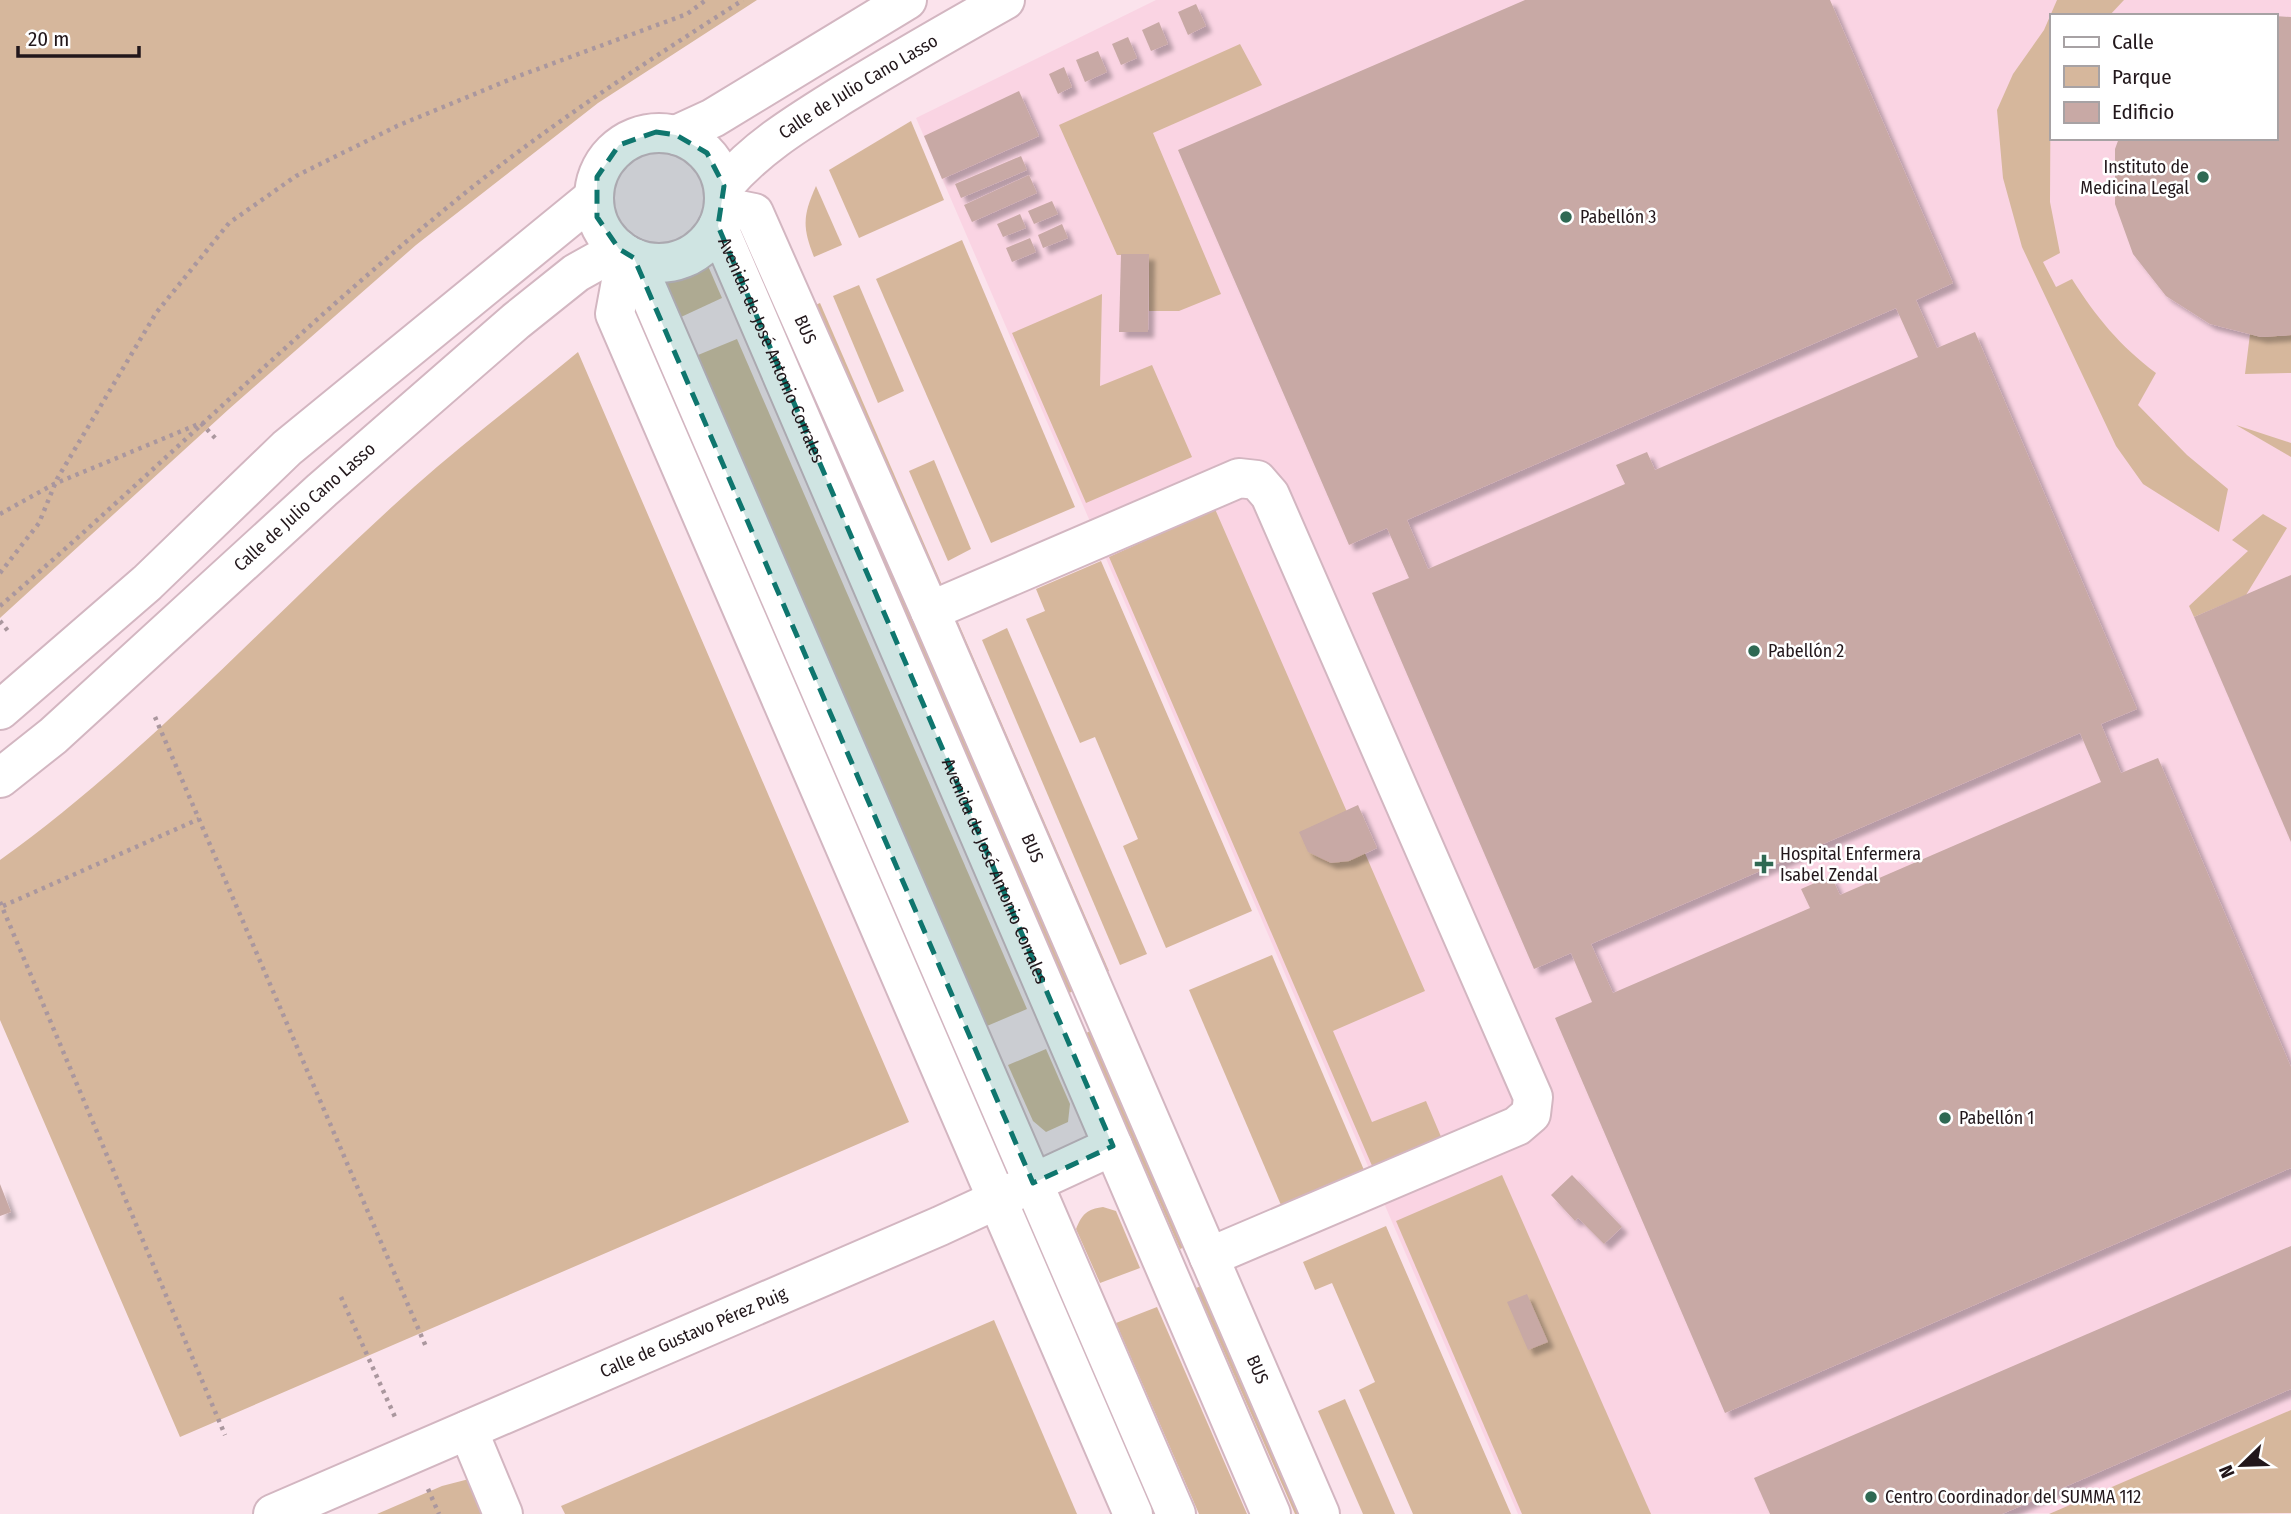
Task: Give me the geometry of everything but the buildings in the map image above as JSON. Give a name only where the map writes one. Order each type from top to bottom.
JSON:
[{"type":"street","points":[[676,135],[713,118],[907,0]]},
{"type":"street","name":"Calle de Julio Cano Lasso","points":[[722,206],[757,152],[794,124],[1005,0]]},
{"type":"street","points":[[656,132],[676,135],[693,142],[707,153],[722,206],[699,249],[673,262],[653,263],[627,254],[606,235],[597,217],[594,197],[597,177],[606,160],[619,145],[637,136],[656,132]]},
{"type":"street","points":[[0,710],[147,583],[287,448],[594,197]]},
{"type":"street","name":"BUS","points":[[722,206],[754,213],[930,611],[1320,1514]]},
{"type":"street","name":"Avenida de José Antonio Corrales","points":[[722,206],[1113,1146],[1270,1514]]},
{"type":"street","points":[[627,254],[1175,1514]]},
{"type":"street","points":[[627,254],[615,314],[1133,1514]]},
{"type":"street","name":"Calle de Julio Cano Lasso","points":[[0,778],[53,736],[323,490],[516,321],[576,273],[627,254]]},
{"type":"street","points":[[930,611],[1239,478],[1256,480],[1270,495],[1533,1097],[1531,1114],[1517,1126],[1209,1258]]},
{"type":"street","name":"Calle de Gustavo Pérez Puig","points":[[273,1514],[996,1200],[1113,1146]]},
{"type":"street","points":[[468,1430],[503,1514]]},
{"type":"path","points":[[0,573],[39,523],[54,484],[156,313],[229,223],[296,176],[397,126],[516,77],[687,14],[706,0]]},
{"type":"path","points":[[0,606],[105,515],[201,423],[341,297],[451,204],[573,113],[743,0]]},
{"type":"path","points":[[0,514],[54,484],[201,423]]},
{"type":"path","points":[[201,423],[217,440]]},
{"type":"path","points":[[0,621],[8,631]]},
{"type":"path","points":[[155,717],[427,1349]]},
{"type":"path","points":[[199,819],[2,904],[226,1435]]},
{"type":"path","points":[[341,1297],[439,1514]]},
{"type":"highlighted area","points":[[656,132],[676,135],[707,153],[724,186],[718,226],[1113,1146],[1033,1183],[634,258],[619,249],[597,217],[597,177],[619,145]]},
{"type":"shaded area","name":"Hospital Enfermera Isabel Zendal","points":[[1156,0],[2291,0],[2291,1513],[1518,1514],[916,118]]},
{"type":"green space","points":[[0,0],[757,0],[598,103],[416,245],[229,409],[0,618]]},
{"type":"green space","points":[[2057,0],[2124,0],[2111,14],[2051,14]]},
{"type":"green space","points":[[2050,16],[2050,202],[2060,253],[2043,262],[2056,287],[2072,279],[2110,330],[2156,373],[2138,405],[2187,455],[2228,489],[2219,532],[2143,484],[2116,446],[2022,247],[2003,178],[1997,110],[2013,74],[2044,30]]},
{"type":"green space","points":[[1240,44],[1262,85],[1153,133],[1221,294],[1179,311],[1149,311],[1149,255],[1117,255],[1059,125]]},
{"type":"green space","points":[[911,121],[944,200],[859,238],[829,170]]},
{"type":"green space","points":[[816,186],[842,245],[814,257],[807,237],[806,213]]},
{"type":"green space","points":[[962,240],[1075,507],[991,543],[876,279]]},
{"type":"green space","points":[[705,259],[722,298],[681,317],[663,278]]},
{"type":"green space","points":[[859,285],[904,391],[878,403],[833,296]]},
{"type":"green space","points":[[1102,294],[1100,386],[1152,365],[1192,457],[1086,503],[1012,333]]},
{"type":"green space","points":[[820,303],[1109,971],[1095,977],[806,309]]},
{"type":"green space","points":[[787,319],[1076,990],[1069,993],[780,322]]},
{"type":"green space","points":[[2250,334],[2261,337],[2291,335],[2291,373],[2245,374]]},
{"type":"green space","points":[[737,339],[1027,1009],[987,1026],[698,355]]},
{"type":"green space","points":[[578,352],[909,1122],[180,1437],[0,1020],[0,860],[56,818],[161,727],[414,487]]},
{"type":"green space","points":[[2236,425],[2291,443],[2291,457]]},
{"type":"green space","points":[[934,460],[971,549],[948,561],[909,471]]},
{"type":"green space","points":[[1215,509],[1425,991],[1333,1031],[1372,1122],[1426,1101],[1442,1139],[1373,1168],[1109,557]]},
{"type":"green space","points":[[2263,514],[2287,528],[2246,595],[2194,617],[2189,606],[2248,551],[2232,540]]},
{"type":"green space","points":[[1101,561],[1252,911],[1166,948],[1123,846],[1138,839],[1095,737],[1080,743],[1026,619],[1045,611],[1036,589]]},
{"type":"green space","points":[[1007,628],[1147,954],[1120,965],[982,640]]},
{"type":"green space","points":[[1272,955],[1364,1170],[1281,1205],[1189,990]]},
{"type":"green space","points":[[1093,1030],[1187,1246],[1180,1249],[1086,1033]]},
{"type":"green space","points":[[1046,1049],[1070,1104],[1068,1122],[1046,1132],[1033,1121],[1008,1065]]},
{"type":"green space","points":[[1502,1175],[1651,1514],[1522,1514],[1396,1221]]},
{"type":"green space","points":[[1103,1207],[1116,1211],[1140,1268],[1100,1283],[1076,1229],[1086,1213]]},
{"type":"green space","points":[[1386,1226],[1511,1514],[1413,1514],[1359,1390],[1375,1382],[1332,1283],[1315,1290],[1303,1262]]},
{"type":"green space","points":[[1204,1285],[1304,1514],[1295,1514],[1196,1288]]},
{"type":"green space","points":[[1157,1307],[1247,1514],[1199,1514],[1116,1323]]},
{"type":"green space","points":[[994,1320],[1077,1514],[565,1514],[561,1506]]},
{"type":"green space","points":[[1345,1399],[1395,1514],[1363,1514],[1318,1411]]},
{"type":"green space","points":[[2291,1410],[2291,1513],[2049,1514]]},
{"type":"green space","points":[[469,1479],[484,1514],[377,1514],[442,1486]]},
{"type":"place","name":"Instituto de Medicina Legal","points":[[2203,177]]},
{"type":"place","name":"Pabellón 3","points":[[1566,217]]},
{"type":"place","name":"Pabellón 2","points":[[1754,651]]},
{"type":"place","name":"Hospital Enfermera Isabel Zendal","points":[[1764,864]]},
{"type":"place","name":"Pabellón 1","points":[[1945,1118]]},
{"type":"place","name":"Centro Coordinador del SUMMA 112","points":[[1871,1497]]}]
